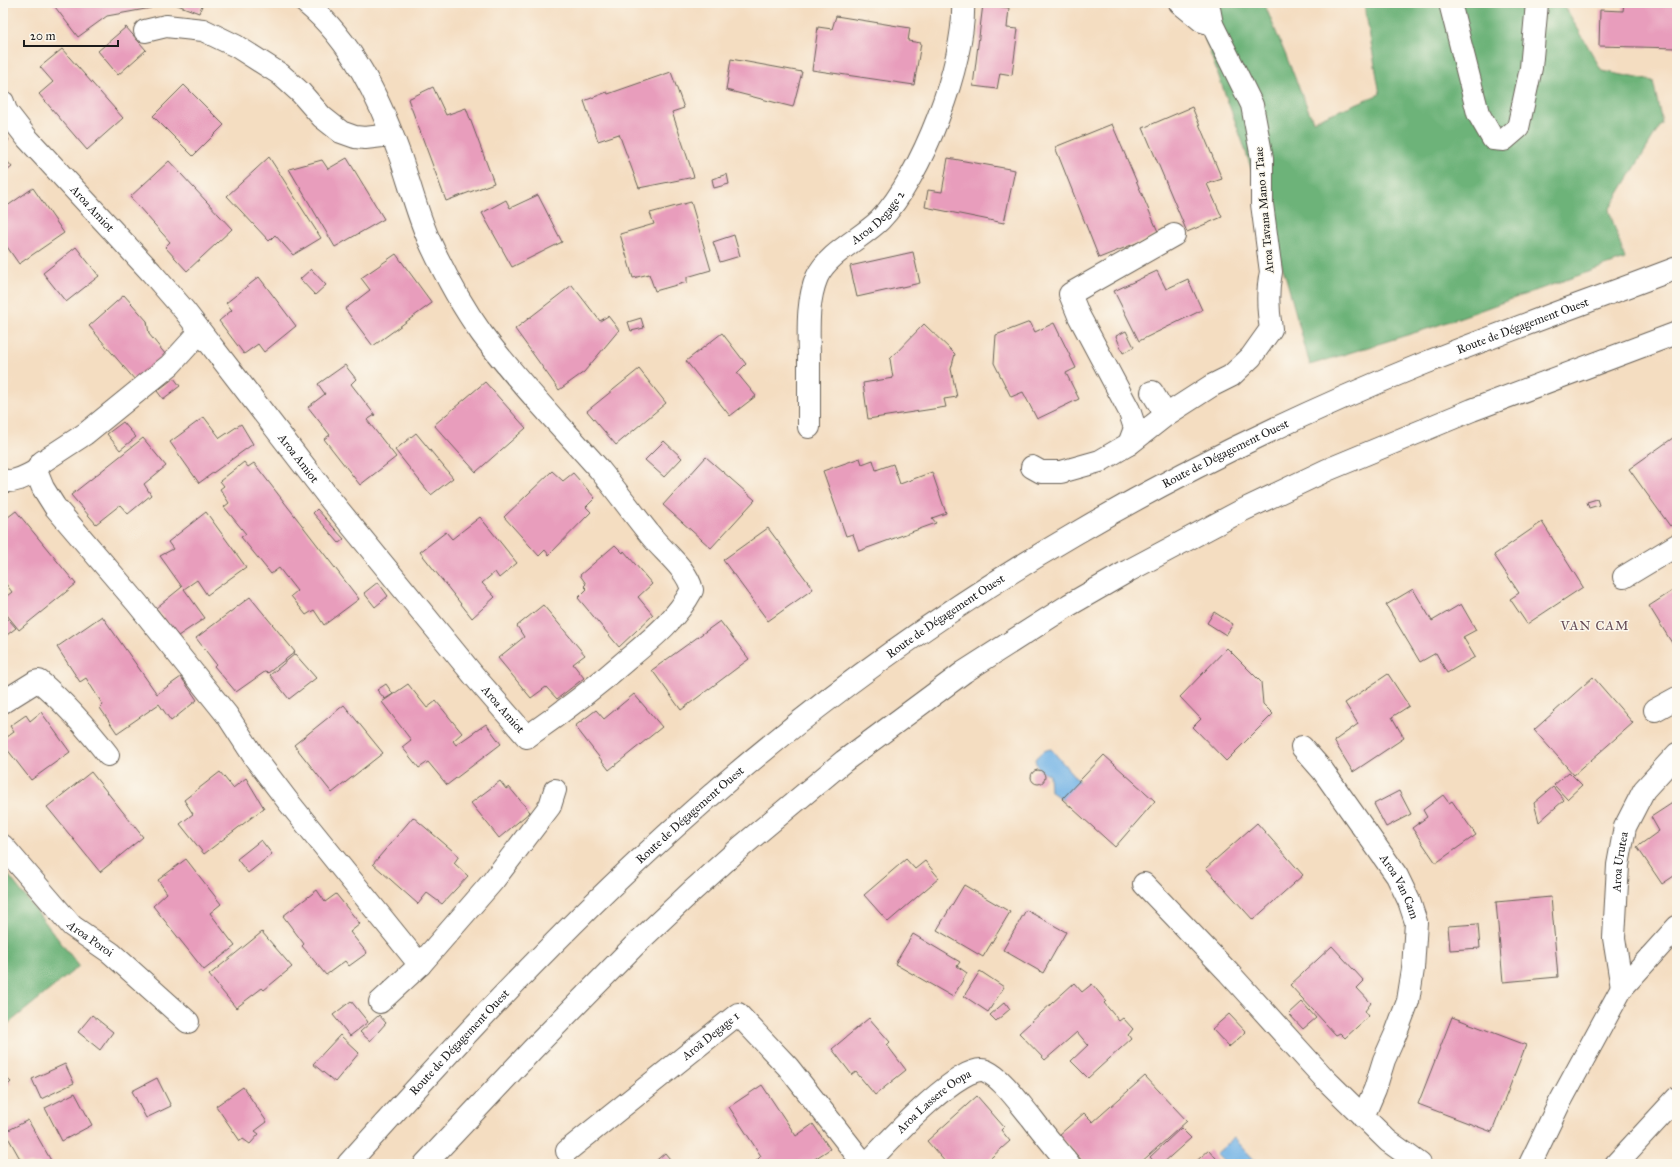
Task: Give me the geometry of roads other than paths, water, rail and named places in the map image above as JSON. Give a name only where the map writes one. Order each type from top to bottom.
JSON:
[{"type":"main road","name":"Aroa Amiot","points":[[3,102],[6,111],[27,138],[151,272],[184,310],[333,502],[475,677],[526,737],[570,708],[665,627],[684,605],[692,590],[690,583],[684,574],[653,539],[599,470],[550,416],[482,333],[447,276],[428,236],[381,107],[355,60],[327,22],[306,3]]},
{"type":"main road","name":"Aroa Degage 2","points":[[809,427],[809,328],[811,294],[818,275],[831,259],[880,220],[906,186],[926,145],[947,91],[958,55],[964,16],[963,3]]},
{"type":"main road","points":[[1180,3],[1202,20],[1210,13]]},
{"type":"main road","points":[[1450,3],[1478,113],[1493,139],[1504,140],[1518,128],[1531,68],[1537,3]]},
{"type":"main road","name":"Aroa Tavana Mano a Taae","points":[[1032,467],[1041,472],[1061,472],[1100,461],[1129,444],[1166,415],[1211,386],[1230,376],[1250,357],[1271,329],[1269,315],[1271,272],[1262,204],[1262,158],[1252,105],[1210,13]]},
{"type":"main road","points":[[145,31],[166,26],[204,30],[236,46],[280,74],[301,93],[322,117],[341,132],[355,137],[365,138],[391,134]]},
{"type":"main road","points":[[1129,444],[1135,428],[1129,410],[1079,316],[1070,294],[1174,236]]},
{"type":"main road","name":"Route de Dégagement Ouest","points":[[348,1164],[410,1095],[506,993],[648,852],[755,758],[807,716],[864,673],[946,615],[999,580],[1080,531],[1142,496],[1275,429],[1425,364],[1677,268]]},
{"type":"main road","points":[[3,480],[8,482],[24,478],[36,471],[42,462],[85,434],[170,365],[200,332]]},
{"type":"main road","points":[[425,1164],[532,1050],[634,946],[691,892],[746,842],[844,761],[970,668],[1069,605],[1128,571],[1241,511],[1327,470],[1465,412],[1677,333]]},
{"type":"main road","points":[[1152,392],[1166,415]]},
{"type":"main road","points":[[36,471],[43,488],[55,507],[137,604],[227,715],[255,758],[290,804],[420,965]]},
{"type":"main road","points":[[1624,578],[1677,545]]},
{"type":"main road","points":[[3,702],[39,680],[57,696],[85,726],[108,756]]},
{"type":"main road","points":[[1656,710],[1677,698]]},
{"type":"main road","name":"Aroa Van Cam","points":[[1302,747],[1323,771],[1397,876],[1409,901],[1416,922],[1413,969],[1408,1001],[1363,1117]]},
{"type":"main road","name":"Aroa Urutea","points":[[1622,988],[1614,938],[1618,865],[1626,827],[1644,790],[1677,754]]},
{"type":"main road","points":[[380,1002],[420,965],[502,870],[550,806],[555,790]]},
{"type":"main road","name":"Aroa Poroi","points":[[3,846],[72,926],[111,953],[188,1022]]},
{"type":"main road","points":[[1144,884],[1325,1079],[1393,1145],[1420,1164]]},
{"type":"main road","points":[[1530,1164],[1559,1104],[1622,988],[1677,927]]},
{"type":"main road","name":"Aroā Degage 1","points":[[568,1150],[738,1014],[788,1067],[866,1164]]},
{"type":"main road","name":"Aroa Lassere Oopa","points":[[866,1164],[897,1132],[944,1088],[969,1072],[976,1070],[986,1071],[1006,1086],[1070,1164]]},
{"type":"main road","points":[[1616,1164],[1677,1098]]},
{"type":"water","points":[[1051,749],[1080,783],[1064,801],[1050,791],[1049,774],[1039,769],[1036,764],[1035,759],[1040,753]]},
{"type":"water","points":[[1234,1138],[1258,1164],[1226,1164],[1216,1154]]},
{"type":"district","name":"VAN CAM","points":[[1595,626]]}]
